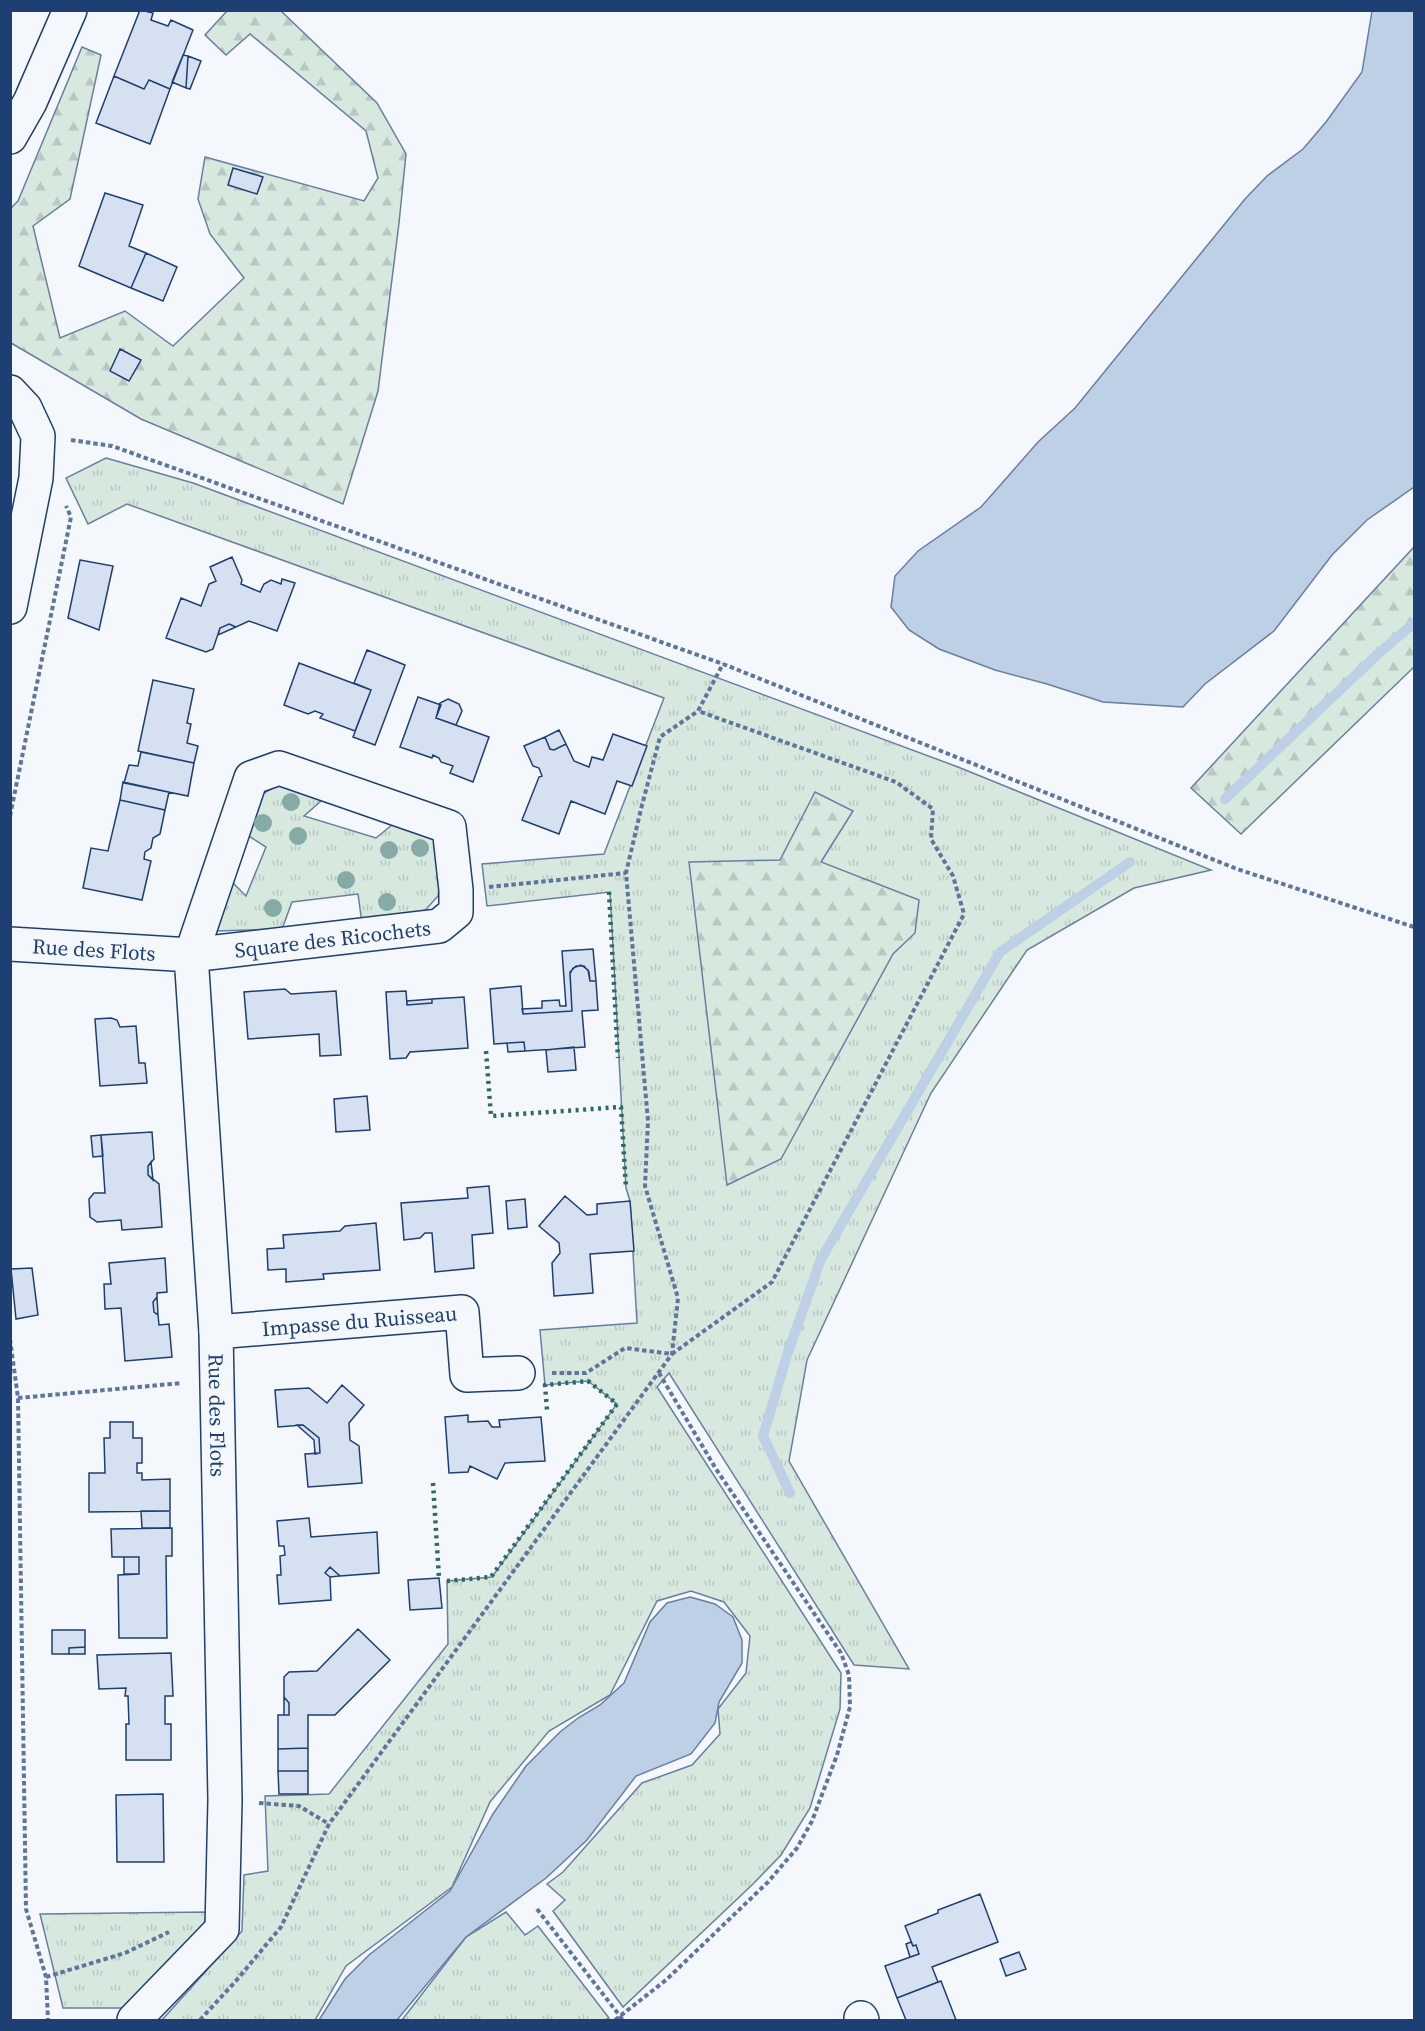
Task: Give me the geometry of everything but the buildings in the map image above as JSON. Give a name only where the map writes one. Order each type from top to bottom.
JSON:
[{"type":"street","points":[[10,137],[30,102],[70,10]]},
{"type":"street","points":[[10,392],[25,408],[38,436],[36,478],[10,607]]},
{"type":"street","name":"Square des Ricochets","points":[[279,768],[449,827],[456,890],[456,912],[439,926],[191,955],[250,778],[279,768]]},
{"type":"street","name":"Rue des Flots","points":[[10,944],[191,955],[216,1332],[225,1800],[222,1929]]},
{"type":"street","name":"Impasse du Ruisseau","points":[[216,1332],[462,1312],[467,1375],[518,1373]]},
{"type":"street","points":[[134,2020],[222,1929]]},
{"type":"path","points":[[38,436],[112,446],[234,489],[723,664],[1237,869],[1414,927]]},
{"type":"path","points":[[10,816],[71,517],[61,498]]},
{"type":"path","points":[[518,1373],[586,1373],[625,1347],[672,1354],[772,1282],[964,914],[953,876],[931,839],[933,809],[896,782],[698,711]]},
{"type":"path","points":[[456,890],[626,873]]},
{"type":"path","points":[[10,1339],[18,1398],[26,1909],[46,1977],[48,2020]]},
{"type":"path","points":[[615,2020],[621,2019],[675,1972],[768,1882],[797,1848],[812,1821],[850,1707],[849,1675],[841,1653],[716,1469],[659,1373]]},
{"type":"path","points":[[18,1398],[217,1380]]},
{"type":"path","points":[[10,1476],[19,1475]]},
{"type":"path","points":[[225,1800],[299,1806],[329,1824]]},
{"type":"path","points":[[537,1908],[621,2019]]},
{"type":"path","points":[[46,1977],[124,1953],[182,1926],[222,1929]]},
{"type":"green space","points":[[227,11],[281,11],[377,103],[406,154],[378,391],[343,504],[141,419],[11,343],[11,208],[18,201],[82,47],[101,55],[70,199],[33,226],[60,338],[125,311],[173,346],[244,278],[210,234],[198,199],[205,157],[364,201],[378,178],[366,131],[250,34],[226,55],[205,35]]},
{"type":"green space","points":[[106,458],[193,483],[958,767],[1211,870],[1134,888],[1027,950],[931,1093],[807,1360],[789,1461],[909,1669],[854,1665],[669,1373],[657,1387],[841,1673],[840,1709],[810,1808],[781,1855],[623,2007],[553,1911],[565,1900],[547,1884],[563,1872],[642,1783],[692,1765],[720,1734],[718,1709],[746,1673],[750,1636],[724,1602],[691,1591],[657,1601],[610,1695],[549,1731],[490,1802],[452,1887],[346,1966],[315,2020],[162,2020],[242,1931],[244,1875],[268,1871],[265,1796],[329,1794],[448,1644],[447,1581],[492,1577],[617,1404],[588,1381],[545,1385],[540,1330],[637,1323],[630,1201],[626,1188],[610,892],[487,906],[482,864],[604,854],[664,698],[127,504],[88,524],[66,478]]},
{"type":"green space","points":[[1414,547],[1414,667],[1241,834],[1191,788]]},
{"type":"green space","points":[[279,784],[329,794],[304,816],[376,838],[398,820],[433,833],[441,873],[438,896],[420,916],[362,923],[358,894],[292,902],[282,929],[216,931],[226,876],[246,896],[266,847],[244,833],[261,795]]},
{"type":"green space","points":[[815,792],[853,811],[821,862],[919,900],[915,933],[893,954],[781,1159],[727,1185],[689,862],[780,860]]},
{"type":"green space","points":[[207,1912],[202,1933],[123,2008],[63,2008],[40,1914]]},
{"type":"green space","points":[[506,1912],[525,1935],[538,1926],[609,2018],[605,2020],[402,2020],[466,1937]]},
{"type":"water","points":[[1372,11],[1414,11],[1414,487],[1367,520],[1332,555],[1274,631],[1205,684],[1183,707],[1103,702],[995,670],[939,649],[909,630],[891,607],[895,576],[918,551],[981,507],[1038,442],[1075,408],[1245,199],[1267,176],[1303,149],[1326,122],[1362,72]]},
{"type":"water","points":[[690,1597],[715,1604],[733,1617],[742,1640],[742,1663],[719,1702],[715,1723],[691,1754],[636,1776],[587,1840],[546,1878],[466,1937],[397,2020],[319,2020],[345,1979],[369,1955],[450,1891],[493,1814],[526,1766],[560,1732],[600,1705],[624,1683],[650,1622],[667,1603]]},
{"type":"waterway","points":[[1225,799],[1379,653],[1414,623]]},
{"type":"waterway","points":[[790,1493],[763,1436],[788,1352],[821,1259],[1000,952],[1130,862]]},
{"type":"hedge","points":[[609,892],[618,1058]]},
{"type":"hedge","points":[[486,1051],[491,1116],[621,1107],[626,1188]]},
{"type":"hedge","points":[[447,1581],[491,1577],[617,1404],[588,1381],[545,1385],[547,1410]]},
{"type":"hedge","points":[[433,1483],[439,1578]]}]
